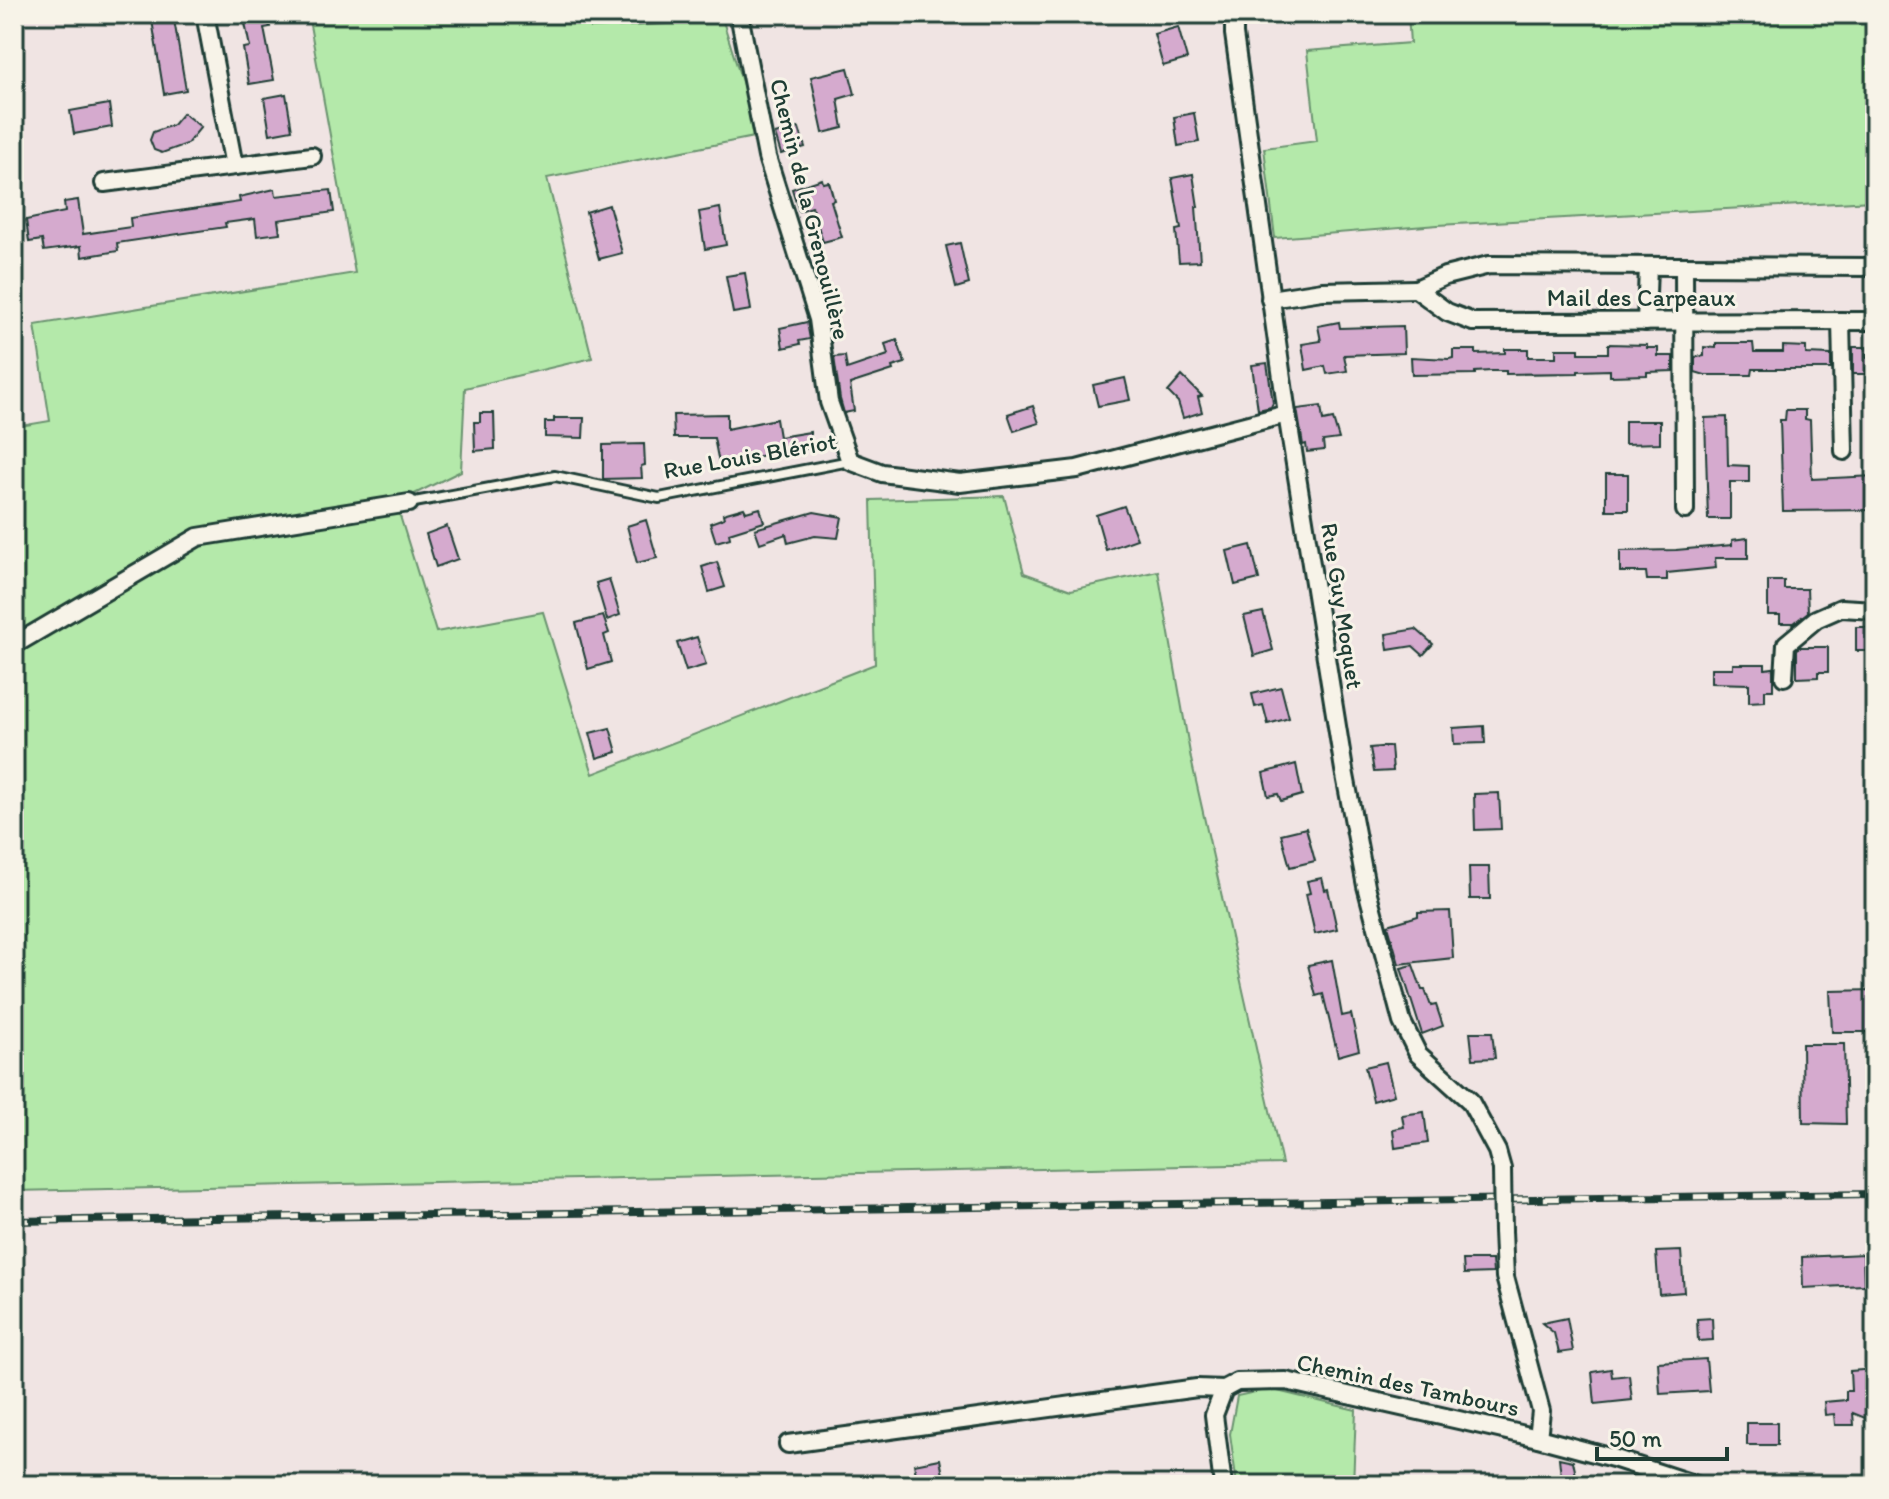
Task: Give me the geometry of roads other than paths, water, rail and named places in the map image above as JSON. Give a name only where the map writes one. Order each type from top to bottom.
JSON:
[{"type":"street","points":[[205,14],[234,166]]},
{"type":"street","name":"Chemin de la Grenouillère","points":[[739,14],[767,157],[818,319],[829,402],[850,461]]},
{"type":"street","name":"Rue Guy Moquet","points":[[1234,14],[1234,34],[1287,414],[1344,770],[1366,886],[1402,1022],[1418,1054],[1470,1101],[1497,1151],[1502,1169],[1505,1277],[1541,1411],[1538,1438]]},
{"type":"street","points":[[104,183],[312,156]]},
{"type":"street","name":"Mail des Carpeaux","points":[[1270,299],[1322,291],[1416,289],[1445,276],[1489,265],[1875,267]]},
{"type":"street","points":[[1646,322],[1648,266]]},
{"type":"street","points":[[1684,266],[1685,510]]},
{"type":"street","name":"Mail des Carpeaux","points":[[1416,289],[1447,312],[1473,322],[1875,321]]},
{"type":"street","points":[[1841,321],[1844,451]]},
{"type":"street","name":"Rue Louis Blériot","points":[[850,461],[882,473],[960,483],[1077,469],[1287,414]]},
{"type":"street","points":[[14,645],[198,537],[409,503]]},
{"type":"street","points":[[1784,677],[1786,644],[1816,619],[1841,608],[1875,610]]},
{"type":"street","name":"Chemin des Tambours","points":[[788,1444],[1197,1388],[1224,1389],[1237,1382],[1286,1381],[1538,1438]]},
{"type":"street","points":[[1223,1485],[1214,1415],[1224,1389]]},
{"type":"street","points":[[1538,1438],[1696,1485]]},
{"type":"lane","name":"Rue Louis Blériot","points":[[409,503],[555,476],[659,498],[850,461]]},
{"type":"railway","points":[[14,1221],[1875,1194]]}]
